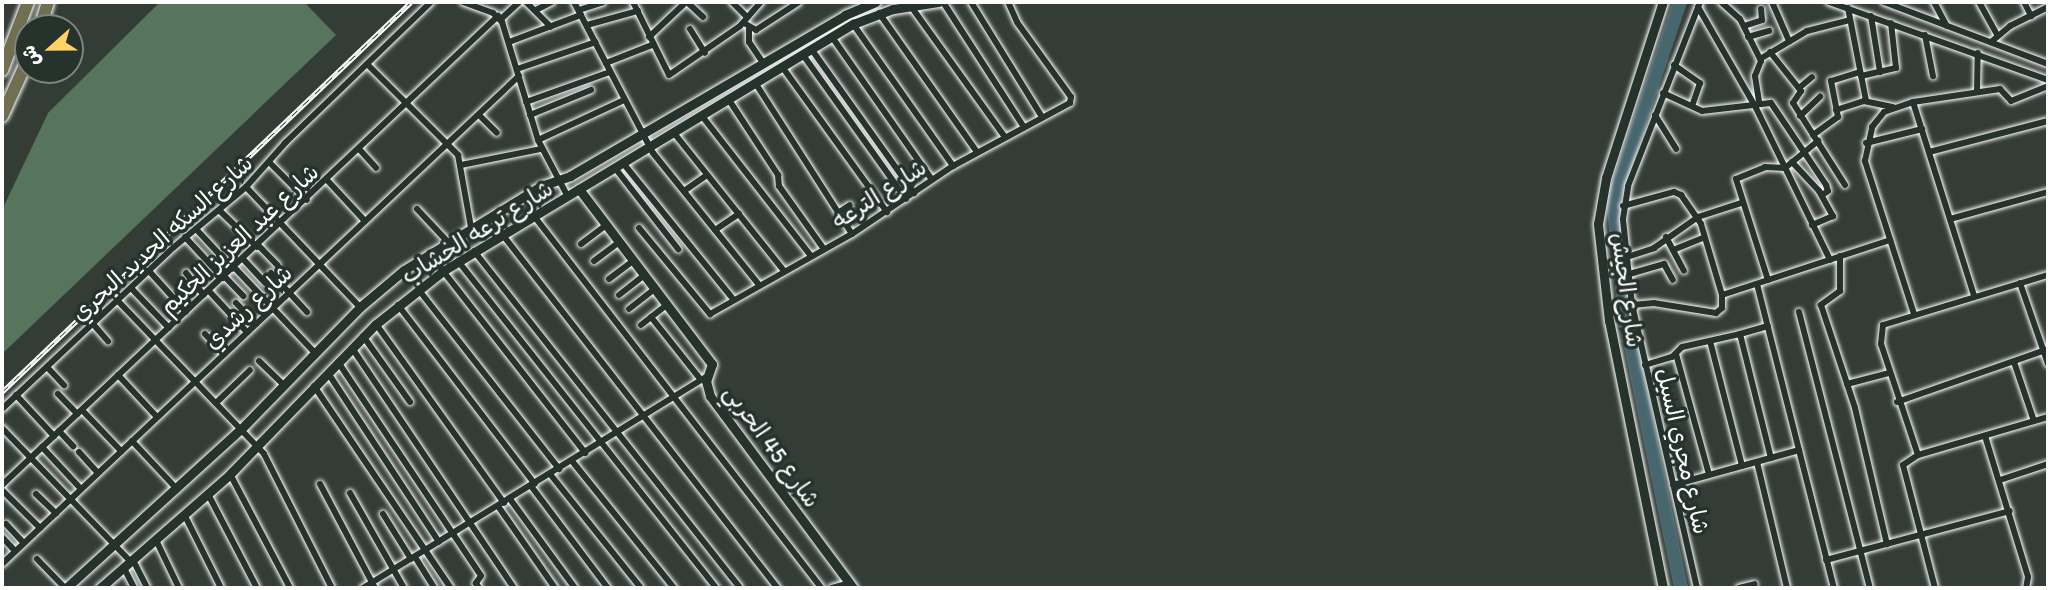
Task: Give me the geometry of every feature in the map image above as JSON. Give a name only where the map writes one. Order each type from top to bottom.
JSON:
[{"type":"highway","points":[[2,70],[27,2]]},
{"type":"highway","points":[[2,116],[17,84]]},
{"type":"street","name":"شارع السكه الحديد البحري","points":[[2,409],[186,237],[246,187],[431,2]]},
{"type":"street","points":[[463,2],[499,18],[509,42],[541,149],[568,197]]},
{"type":"street","name":"شارع عبد العزيز الحكيم","points":[[3,484],[519,2]]},
{"type":"street","points":[[527,2],[551,26]]},
{"type":"street","points":[[536,10],[552,2]]},
{"type":"street","points":[[574,2],[642,135],[760,285]]},
{"type":"street","points":[[509,42],[603,2]]},
{"type":"street","points":[[633,2],[667,75],[705,53],[745,20],[761,2]]},
{"type":"street","points":[[649,37],[687,2],[703,17]]},
{"type":"street","points":[[732,2],[745,20],[749,29],[749,42],[763,63]]},
{"type":"street","points":[[749,29],[757,29],[799,2]]},
{"type":"street","name":"شارع ترعه الخشاب","points":[[66,588],[240,429],[360,307],[429,253],[875,2]]},
{"type":"street","points":[[940,2],[1024,127]]},
{"type":"street","name":"شارع ترعه الخشاب","points":[[103,587],[230,474],[363,336],[443,271],[853,24],[878,12],[940,2]]},
{"type":"street","points":[[971,2],[1042,117]]},
{"type":"street","name":"شارع الترعه","points":[[664,259],[708,313],[852,233],[977,152],[1070,103],[1072,99],[1017,22],[1008,2]]},
{"type":"street","name":"شارع الجيش","points":[[1662,588],[1609,321],[1598,224],[1606,178],[1663,2]]},
{"type":"street","points":[[1721,2],[1744,26],[1760,59]]},
{"type":"street","points":[[1772,2],[1788,41]]},
{"type":"street","points":[[1829,2],[2048,80]]},
{"type":"street","points":[[1884,2],[2048,64]]},
{"type":"street","points":[[1934,2],[1947,26]]},
{"type":"street","points":[[1979,2],[1997,34]]},
{"type":"street","points":[[2024,2],[2031,16]]},
{"type":"street","points":[[910,5],[1006,137]]},
{"type":"street","points":[[1699,5],[1755,102],[1830,260]]},
{"type":"street","name":"شارع مجري السيل","points":[[1697,588],[1626,275],[1623,206],[1663,93],[1699,5]]},
{"type":"street","points":[[1848,8],[1866,101]]},
{"type":"street","points":[[1744,26],[1762,20],[1760,9]]},
{"type":"street","points":[[1991,42],[1997,34],[2047,10]]},
{"type":"street","points":[[587,25],[638,12]]},
{"type":"street","points":[[878,12],[977,152]]},
{"type":"street","points":[[1871,16],[1880,72]]},
{"type":"street","points":[[1755,102],[1755,76],[1760,59],[1788,41],[1850,20]]},
{"type":"street","points":[[1813,135],[1838,118],[1831,82],[1896,66],[1891,23]]},
{"type":"street","points":[[853,24],[953,166]]},
{"type":"street","points":[[690,29],[705,53]]},
{"type":"street","points":[[1748,37],[1769,31]]},
{"type":"street","points":[[1925,35],[1933,76]]},
{"type":"street","points":[[832,37],[932,180]]},
{"type":"street","points":[[518,72],[596,42]]},
{"type":"street","points":[[606,63],[652,45]]},
{"type":"street","points":[[812,50],[914,193]]},
{"type":"street","points":[[1770,52],[1799,88],[1801,93],[1793,102],[1845,185]]},
{"type":"street","points":[[1977,92],[1978,53]]},
{"type":"street","points":[[803,55],[906,199]]},
{"type":"street","points":[[367,64],[447,145],[461,164],[471,227]]},
{"type":"street","points":[[1674,65],[1695,77],[1700,87],[1692,106]]},
{"type":"street","points":[[783,68],[887,212]]},
{"type":"street","points":[[1695,77],[1699,68]]},
{"type":"street","name":"شارع رشدي","points":[[2,564],[447,145],[518,72]]},
{"type":"street","points":[[526,102],[610,72]]},
{"type":"street","points":[[1799,88],[1812,77]]},
{"type":"street","points":[[756,83],[852,233]]},
{"type":"street","points":[[1914,314],[1865,161],[1866,143],[1877,119],[1893,107],[1913,102],[2000,89],[2011,101],[2048,86]]},
{"type":"street","points":[[530,115],[591,90]]},
{"type":"street","points":[[1663,93],[1705,111],[1755,102],[1773,104],[1828,189],[1822,195]]},
{"type":"street","points":[[1800,116],[1820,97]]},
{"type":"street","points":[[538,140],[624,100]]},
{"type":"street","points":[[729,100],[778,175],[779,186],[824,249]]},
{"type":"street","points":[[1836,110],[1866,101],[1893,107]]},
{"type":"street","points":[[1913,102],[1974,296]]},
{"type":"street","points":[[479,114],[497,133]]},
{"type":"street","points":[[702,116],[811,256]]},
{"type":"street","points":[[1656,116],[1676,149]]},
{"type":"street","points":[[1929,152],[2048,121]]},
{"type":"street","points":[[1866,143],[1922,129]]},
{"type":"street","points":[[674,133],[784,271]]},
{"type":"street","points":[[1768,280],[1741,203],[1736,185],[1739,176],[1765,167],[1785,168],[1818,141]]},
{"type":"street","points":[[461,164],[541,149]]},
{"type":"street","points":[[360,150],[376,167]]},
{"type":"street","points":[[1792,162],[1822,195],[1833,218],[1812,225]]},
{"type":"street","points":[[270,163],[307,200]]},
{"type":"street","points":[[619,165],[734,300]]},
{"type":"street","points":[[619,165],[678,249]]},
{"type":"street","points":[[684,191],[708,175]]},
{"type":"street","points":[[327,180],[365,221]]},
{"type":"street","points":[[246,187],[360,307]]},
{"type":"street","name":"شارع 45 الحربي","points":[[579,190],[712,363],[704,378],[710,396],[851,586]]},
{"type":"street","points":[[1623,206],[1678,192],[1698,217],[1722,295],[1722,308],[1716,313],[1654,303],[1632,305]]},
{"type":"street","points":[[1950,219],[2048,192]]},
{"type":"street","points":[[1624,258],[1650,250],[1698,217],[1741,203]]},
{"type":"street","points":[[838,213],[849,205]]},
{"type":"street","points":[[417,209],[447,242]]},
{"type":"street","points":[[219,210],[277,265]]},
{"type":"street","points":[[715,230],[739,214]]},
{"type":"street","points":[[534,216],[821,588]]},
{"type":"street","points":[[581,244],[606,225]]},
{"type":"street","points":[[639,228],[664,259],[687,242]]},
{"type":"street","points":[[196,229],[315,352]]},
{"type":"street","points":[[502,234],[642,417],[778,588]]},
{"type":"street","points":[[186,237],[243,296]]},
{"type":"street","points":[[1666,237],[1684,271]]},
{"type":"street","points":[[1673,250],[1703,238]]},
{"type":"street","points":[[1722,295],[1890,240]]},
{"type":"street","points":[[594,261],[619,242]]},
{"type":"street","points":[[474,251],[740,588]]},
{"type":"street","points":[[429,253],[585,453]]},
{"type":"street","points":[[1840,256],[1840,291],[1821,306],[1847,384],[1887,544]]},
{"type":"street","points":[[243,259],[265,283]]},
{"type":"street","points":[[609,279],[634,260]]},
{"type":"street","points":[[458,261],[716,588]]},
{"type":"street","points":[[1626,275],[1664,264],[1673,280]]},
{"type":"street","points":[[149,271],[186,312]]},
{"type":"street","points":[[186,273],[247,332]]},
{"type":"street","points":[[271,273],[307,312]]},
{"type":"street","points":[[619,295],[645,275]]},
{"type":"street","points":[[1918,455],[1897,401],[1881,344],[1883,325],[2048,275]]},
{"type":"street","points":[[2020,283],[2046,350],[2048,364]]},
{"type":"street","points":[[1758,284],[1834,588]]},
{"type":"street","points":[[131,288],[169,328]]},
{"type":"street","points":[[418,289],[559,469]]},
{"type":"street","points":[[629,309],[656,289]]},
{"type":"street","points":[[118,301],[257,446],[276,471],[332,588]]},
{"type":"street","points":[[236,303],[256,324]]},
{"type":"street","points":[[398,305],[608,588]]},
{"type":"street","points":[[641,325],[667,305]]},
{"type":"street","points":[[1799,312],[1870,588]]},
{"type":"street","points":[[363,588],[373,586],[413,558],[704,378],[651,317]]},
{"type":"street","points":[[93,324],[108,341]]},
{"type":"street","points":[[376,324],[504,503],[575,588]]},
{"type":"street","points":[[1645,365],[1676,354],[1680,348],[1768,326]]},
{"type":"street","points":[[205,334],[224,354]]},
{"type":"street","points":[[1740,334],[1771,458]]},
{"type":"street","points":[[363,336],[410,402]]},
{"type":"street","points":[[1710,341],[1742,466]]},
{"type":"street","points":[[352,348],[514,588]]},
{"type":"street","points":[[1897,401],[2046,350]]},
{"type":"street","points":[[1676,354],[1709,475]]},
{"type":"street","points":[[259,362],[284,385]]},
{"type":"street","points":[[338,362],[481,576],[476,583],[479,588]]},
{"type":"street","points":[[2014,362],[2034,421]]},
{"type":"street","points":[[47,366],[64,385]]},
{"type":"street","points":[[216,403],[250,370]]},
{"type":"street","points":[[328,373],[439,542]]},
{"type":"street","points":[[1847,384],[1889,373]]},
{"type":"street","points":[[118,375],[157,417]]},
{"type":"street","points":[[314,386],[451,588]]},
{"type":"street","points":[[58,394],[121,451]]},
{"type":"street","points":[[16,395],[73,446]]},
{"type":"street","points":[[1935,588],[1902,470],[1907,460],[2048,417]]},
{"type":"street","points":[[2,428],[114,545],[147,588]]},
{"type":"street","points":[[1985,436],[2028,577],[2026,588]]},
{"type":"street","points":[[132,441],[176,488]]},
{"type":"street","points":[[42,447],[81,489]]},
{"type":"street","points":[[1673,485],[1799,450]]},
{"type":"street","points":[[79,452],[98,473]]},
{"type":"street","points":[[572,461],[674,588]]},
{"type":"street","points":[[1757,462],[1787,588]]},
{"type":"street","points":[[2000,480],[2048,464]]},
{"type":"street","points":[[230,474],[290,588]]},
{"type":"street","points":[[551,474],[641,588]]},
{"type":"street","points":[[3,484],[40,528]]},
{"type":"street","points":[[320,484],[373,586]]},
{"type":"street","points":[[350,493],[404,588]]},
{"type":"street","points":[[36,494],[56,513]]},
{"type":"street","points":[[208,495],[257,588]]},
{"type":"street","points":[[504,503],[555,588]]},
{"type":"street","points":[[1826,560],[2010,511]]},
{"type":"street","points":[[383,514],[434,588]]},
{"type":"street","points":[[185,516],[221,588]]},
{"type":"street","points":[[6,524],[24,543]]},
{"type":"street","points":[[2,537],[15,551]]},
{"type":"street","points":[[156,540],[179,588]]},
{"type":"street","points":[[37,559],[66,588]]},
{"type":"street","points":[[129,563],[134,588]]},
{"type":"street","points":[[1738,588],[1755,584]]},
{"type":"street","points":[[832,588],[851,586]]},
{"type":"green space","points":[[160,2],[304,2],[336,35],[2,354],[2,210],[48,113],[77,84],[84,84],[84,77]]},
{"type":"waterway","points":[[1680,2],[1613,201],[1626,322],[1681,588]]},
{"type":"railway","points":[[2,392],[411,2]]}]
